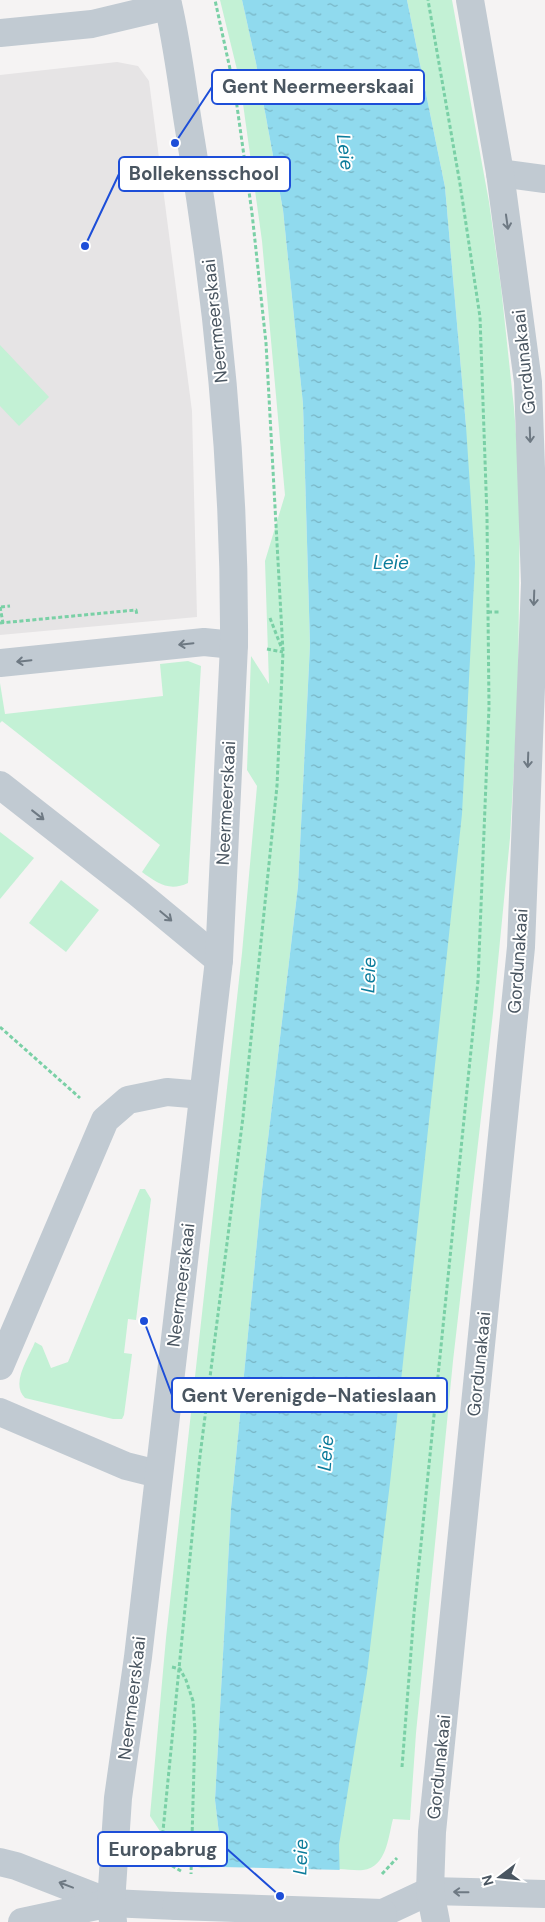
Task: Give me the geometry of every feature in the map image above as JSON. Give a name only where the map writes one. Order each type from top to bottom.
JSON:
[{"type":"street","name":"Gordunakaai","points":[[436,1922],[430,1891],[432,1832],[522,940],[534,564],[528,382],[500,174],[470,0]]},
{"type":"street","points":[[0,33],[92,24],[168,3]]},
{"type":"street","name":"Neermeerskaai","points":[[112,1912],[118,1798],[138,1657],[219,960],[234,645],[234,595],[227,449],[218,331],[202,206],[168,3]]},
{"type":"street","points":[[500,174],[545,179]]},
{"type":"street","points":[[0,663],[204,642],[234,645]]},
{"type":"street","points":[[0,785],[138,893],[219,960]]},
{"type":"street","points":[[0,1366],[106,1120],[128,1100],[167,1092],[203,1095]]},
{"type":"street","points":[[0,1412],[126,1466],[158,1474]]},
{"type":"street","points":[[0,1862],[16,1866],[112,1912]]},
{"type":"street","points":[[22,1922],[112,1912],[184,1899],[388,1916],[430,1891],[545,1894]]},
{"type":"path","points":[[184,1899],[184,1873],[167,1863],[162,1841],[200,1456],[243,1117],[277,786],[284,652],[266,342],[252,213],[235,92],[215,0]]},
{"type":"path","points":[[402,1772],[414,1613],[478,982],[488,707],[488,516],[480,317],[460,184],[428,0]]},
{"type":"path","points":[[3,623],[0,607],[10,606]]},
{"type":"path","points":[[0,1026],[106,1120]]},
{"type":"path","points":[[180,1669],[193,1701],[195,1730],[184,1899]]},
{"type":"path","points":[[388,1916],[379,1878],[397,1858]]},
{"type":"shaded area","points":[[117,62],[138,66],[149,81],[192,411],[197,617],[0,635],[0,75]]},
{"type":"green space","points":[[220,0],[242,0],[256,63],[283,210],[303,404],[310,645],[298,886],[262,1190],[231,1508],[215,1800],[223,1867],[201,1868],[186,1863],[177,1857],[150,1816],[166,1638],[242,953],[257,786],[247,770],[251,656],[269,684],[265,561],[285,495],[262,241],[240,82]]},
{"type":"green space","points":[[407,0],[452,0],[489,202],[501,287],[520,487],[518,694],[510,838],[493,1013],[453,1361],[416,1733],[410,1820],[393,1819],[388,1842],[382,1857],[371,1868],[357,1870],[339,1869],[339,1845],[466,426],[445,187]]},
{"type":"green space","points":[[0,345],[49,397],[19,426],[0,406]]},
{"type":"green space","points":[[188,661],[201,666],[188,883],[175,887],[158,883],[142,872],[160,845],[2,721],[0,723],[0,683],[5,714],[163,696],[160,664]]},
{"type":"green space","points":[[0,832],[34,858],[0,899]]},
{"type":"green space","points":[[61,880],[99,910],[66,952],[29,923]]},
{"type":"green space","points":[[140,1189],[145,1189],[151,1199],[136,1320],[128,1319],[124,1353],[132,1354],[122,1419],[113,1419],[25,1398],[19,1385],[20,1378],[35,1342],[42,1346],[51,1368],[68,1362]]},
{"type":"water","name":"Leie","points":[[242,0],[407,0],[445,187],[466,426],[475,563],[462,814],[390,1483],[367,1673],[339,1845],[341,1922],[223,1922],[223,1867],[215,1800],[231,1508],[262,1190],[298,886],[310,645],[303,404],[283,210],[256,63]]},
{"type":"pier","points":[[221,1867],[342,1870],[343,1922],[221,1922]]},
{"type":"place","name":"Gent Neermeerskaai","points":[[175,143]]},
{"type":"place","name":"Bollekensschool","points":[[85,246]]},
{"type":"place","name":"Gent Verenigde-Natieslaan","points":[[144,1321]]},
{"type":"place","name":"Europabrug","points":[[280,1896]]}]
